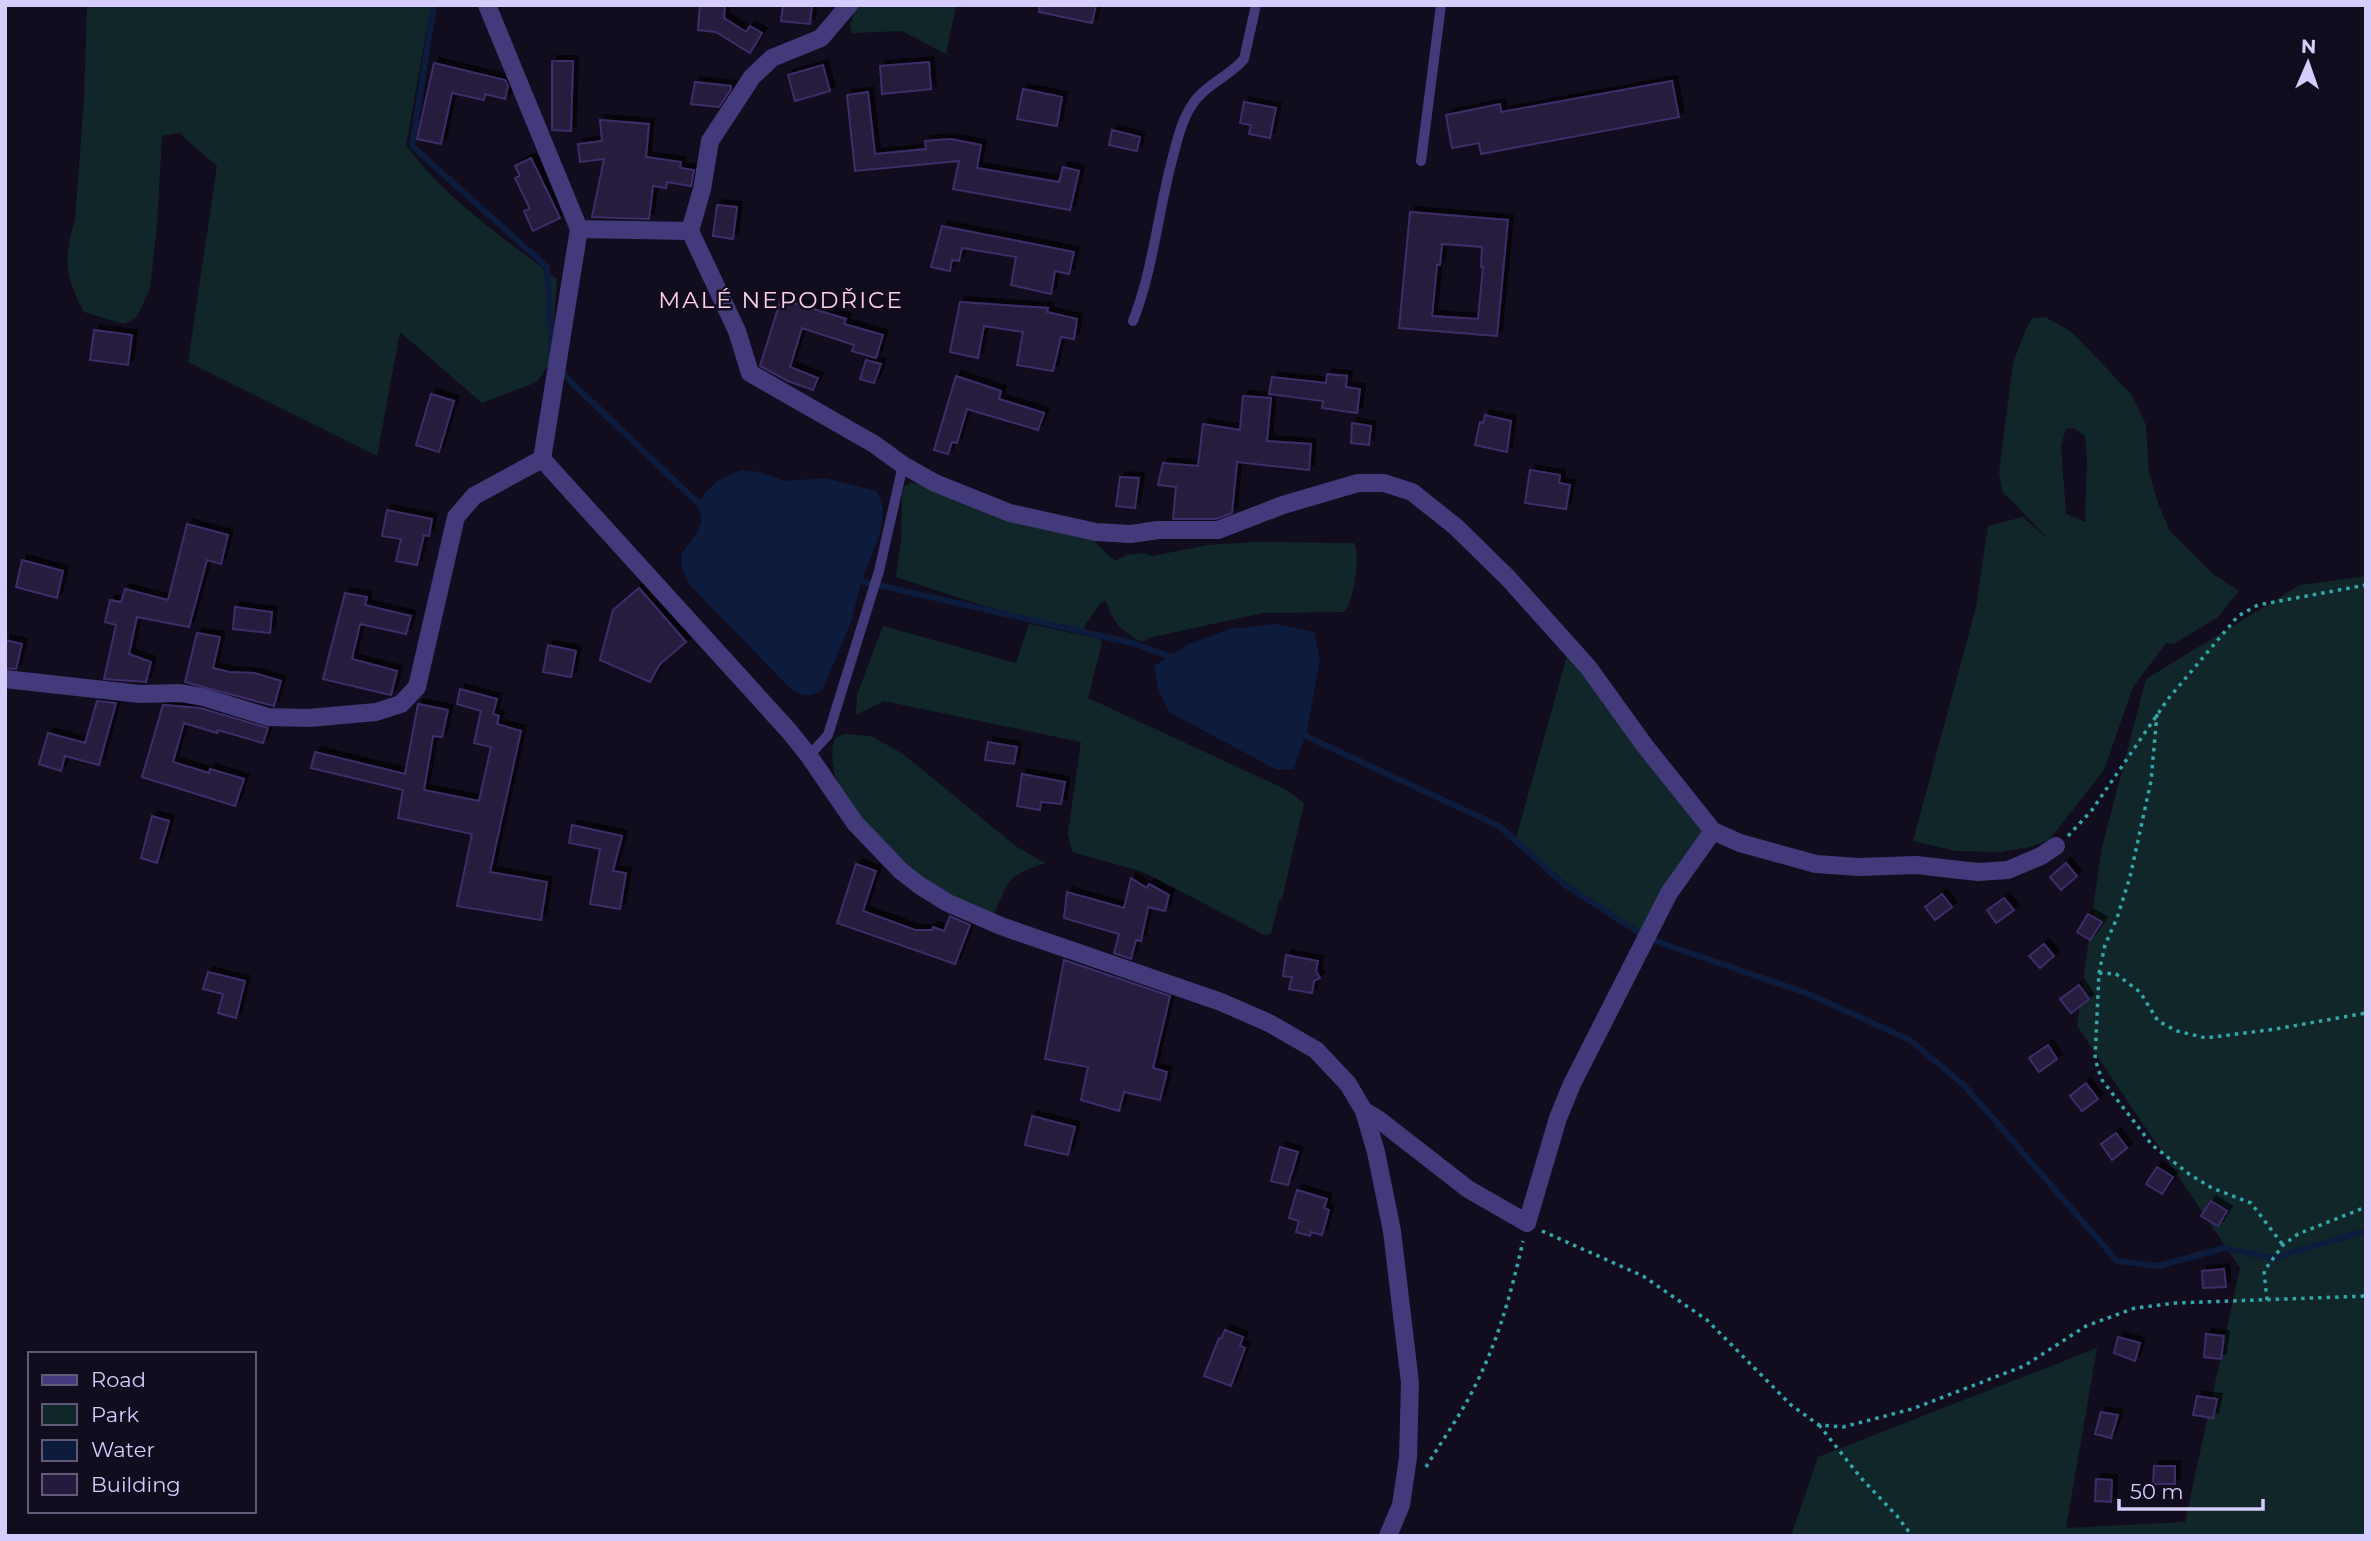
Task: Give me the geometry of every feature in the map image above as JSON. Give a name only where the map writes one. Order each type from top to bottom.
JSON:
[{"type":"street","points":[[487,5],[579,229],[542,459]]},
{"type":"street","points":[[849,5],[821,38],[772,58],[752,77],[710,141],[702,189],[690,231],[737,331],[750,373],[874,444],[935,483],[1010,513],[1096,532],[1131,534],[1158,530],[1218,530],[1283,505],[1369,482],[1384,483],[1412,492],[1456,527],[1508,578],[1579,657],[1713,831],[1740,843],[1816,864],[1859,867],[1916,865],[1978,872],[2008,870],[2041,856],[2056,846]]},
{"type":"street","points":[[579,229],[690,231]]},
{"type":"street","points":[[5,679],[140,694],[180,693],[203,697],[268,717],[309,718],[376,712],[401,704],[417,687],[456,517],[474,496],[542,459]]},
{"type":"street","points":[[542,459],[808,756],[855,823],[901,871],[919,885],[948,903],[1001,926],[1221,1002],[1269,1023],[1316,1050],[1348,1084],[1364,1111],[1376,1153],[1392,1231],[1410,1383],[1409,1458],[1401,1505],[1388,1536]]},
{"type":"street","points":[[1364,1111],[1468,1189],[1527,1223],[1558,1118],[1572,1084],[1669,893],[1713,831]]},
{"type":"lane","points":[[1133,321],[1142,299],[1165,186],[1186,116],[1200,95],[1244,59],[1256,5]]},
{"type":"lane","points":[[1422,161],[1441,5]]},
{"type":"lane","points":[[808,756],[828,735],[879,571],[903,465]]},
{"type":"path","points":[[2056,846],[2092,810],[2157,714],[2238,615],[2258,605],[2366,585]]},
{"type":"path","points":[[2157,714],[2151,781],[2130,877],[2105,945],[2099,973],[2095,1059],[2102,1080],[2152,1145],[2189,1174],[2213,1188],[2251,1203],[2283,1245]]},
{"type":"path","points":[[2099,973],[2116,974],[2140,992],[2158,1020],[2177,1031],[2206,1038],[2276,1030],[2366,1013]]},
{"type":"path","points":[[2267,1300],[2264,1271],[2283,1245],[2298,1234],[2366,1207]]},
{"type":"path","points":[[1421,1475],[1475,1387],[1496,1341],[1527,1223],[1643,1276],[1707,1320],[1791,1405],[1819,1426],[1912,1536]]},
{"type":"path","points":[[1819,1426],[1843,1427],[1912,1409],[2024,1366],[2086,1326],[2135,1308],[2176,1303],[2366,1296]]},
{"type":"green space","points":[[87,5],[431,5],[406,145],[457,200],[557,279],[551,361],[537,382],[482,403],[400,332],[377,456],[188,362],[217,166],[179,133],[162,136],[150,289],[136,318],[124,324],[84,312],[70,278],[68,257],[75,220],[84,99]]},
{"type":"green space","points":[[856,5],[956,5],[946,54],[902,31],[852,33],[850,26]]},
{"type":"green space","points":[[2045,317],[2072,332],[2131,394],[2146,425],[2149,473],[2170,531],[2212,573],[2239,591],[2218,617],[2174,644],[2166,643],[2133,687],[2104,770],[2049,840],[2030,847],[2001,852],[1956,851],[1913,841],[1976,607],[1988,526],[2023,517],[2051,542],[2002,491],[1999,472],[2013,363],[2032,318]],"holes":[[[2074,428],[2085,436],[2087,458],[2085,522],[2066,514],[2061,446],[2066,429]]]},
{"type":"green space","points":[[910,483],[1002,517],[1091,538],[1115,561],[1127,555],[1143,553],[1153,556],[1208,545],[1255,542],[1354,543],[1357,567],[1351,599],[1344,612],[1263,613],[1148,638],[1142,642],[1119,626],[1106,601],[1101,602],[1082,630],[981,605],[896,577],[901,542],[902,495],[904,487]]},
{"type":"green space","points":[[2366,576],[2366,1536],[1791,1536],[1818,1457],[2097,1348],[2066,1528],[2185,1522],[2240,1268],[2077,1026],[2101,851],[2146,679],[2300,585]]},
{"type":"green space","points":[[1029,624],[1100,639],[1102,643],[1088,698],[1285,789],[1304,803],[1282,899],[1279,900],[1271,934],[1264,935],[1144,872],[1072,852],[1068,833],[1081,742],[884,701],[856,715],[857,695],[883,626],[1016,663]]},
{"type":"green space","points":[[1568,652],[1683,799],[1704,834],[1669,878],[1641,936],[1609,910],[1563,882],[1515,842]]},
{"type":"green space","points":[[844,734],[871,736],[903,754],[1017,847],[1045,863],[1011,880],[994,914],[939,889],[919,876],[881,841],[839,785],[832,755],[835,738]]},
{"type":"water","points":[[742,470],[760,472],[784,481],[825,478],[876,491],[881,500],[883,512],[880,533],[861,583],[851,622],[823,689],[814,694],[802,694],[789,687],[689,584],[683,571],[682,555],[698,532],[701,520],[698,505],[702,498],[716,483]]},
{"type":"water","points":[[1276,624],[1314,632],[1320,660],[1306,735],[1293,769],[1277,770],[1169,712],[1159,691],[1154,666],[1189,644],[1230,629]]},
{"type":"building","points":[[700,5],[725,5],[724,18],[746,32],[750,26],[762,33],[750,53],[716,32],[698,30]]},
{"type":"building","points":[[783,5],[812,5],[810,24],[781,21]]},
{"type":"building","points":[[1040,5],[1096,5],[1092,23],[1039,12]]},
{"type":"building","points":[[552,61],[573,61],[571,131],[552,130]]},
{"type":"building","points":[[929,62],[931,89],[882,94],[880,66]]},
{"type":"building","points":[[434,63],[505,80],[508,86],[505,99],[485,94],[484,100],[452,93],[441,144],[417,139]]},
{"type":"building","points":[[823,65],[830,91],[795,101],[788,75]]},
{"type":"building","points":[[1672,81],[1679,117],[1481,154],[1479,143],[1452,148],[1446,115],[1500,104],[1501,112]]},
{"type":"building","points":[[695,82],[731,86],[731,89],[719,107],[691,104]]},
{"type":"building","points":[[1023,89],[1062,97],[1057,126],[1017,119]]},
{"type":"building","points":[[868,92],[875,154],[926,149],[925,141],[951,139],[981,145],[977,168],[1059,182],[1063,167],[1079,171],[1070,210],[953,189],[959,161],[855,171],[847,95]]},
{"type":"building","points":[[1244,102],[1276,108],[1270,138],[1249,134],[1251,125],[1240,123]]},
{"type":"building","points":[[600,120],[649,124],[646,157],[681,162],[680,168],[694,170],[691,186],[667,182],[666,188],[653,186],[649,219],[592,217],[604,159],[580,162],[578,144],[602,141]]},
{"type":"building","points":[[1112,130],[1140,137],[1137,151],[1109,145]]},
{"type":"building","points":[[531,158],[560,218],[533,231],[524,211],[530,209],[515,178],[520,176],[515,166]]},
{"type":"building","points":[[717,205],[737,207],[733,239],[713,236]]},
{"type":"building","points":[[1410,212],[1508,220],[1497,336],[1399,328]],"holes":[[[1442,244],[1482,247],[1483,267],[1478,319],[1432,316]]]},
{"type":"building","points":[[942,226],[1074,252],[1069,274],[1055,271],[1051,294],[1011,285],[1016,257],[962,248],[959,261],[952,260],[950,271],[931,267]]},
{"type":"building","points":[[781,299],[846,319],[844,324],[883,335],[876,358],[852,351],[854,345],[802,328],[790,367],[818,378],[813,390],[788,381],[760,366]]},
{"type":"building","points":[[960,302],[1048,308],[1047,312],[1077,319],[1074,339],[1061,337],[1053,371],[1017,365],[1023,332],[984,326],[978,358],[950,352]]},
{"type":"building","points":[[94,330],[132,335],[128,365],[90,360]]},
{"type":"building","points":[[866,360],[881,364],[874,383],[860,379]]},
{"type":"building","points":[[1327,374],[1347,376],[1346,387],[1360,389],[1357,413],[1322,408],[1323,401],[1269,394],[1272,377],[1326,383]]},
{"type":"building","points":[[956,376],[1001,391],[999,399],[1044,413],[1038,430],[967,409],[957,443],[952,442],[948,454],[934,450]]},
{"type":"building","points":[[431,394],[454,401],[439,452],[416,445]]},
{"type":"building","points":[[1243,396],[1271,398],[1267,441],[1311,444],[1309,470],[1237,462],[1232,513],[1216,519],[1173,519],[1176,487],[1158,485],[1163,463],[1198,466],[1203,424],[1240,430]]},
{"type":"building","points":[[1485,415],[1511,421],[1507,452],[1475,445],[1480,422],[1483,423]]},
{"type":"building","points":[[1352,423],[1371,426],[1369,445],[1351,443]]},
{"type":"building","points":[[1530,470],[1560,475],[1559,483],[1570,485],[1566,509],[1525,503]]},
{"type":"building","points":[[1120,477],[1139,478],[1135,508],[1116,506]]},
{"type":"building","points":[[387,510],[432,519],[429,536],[424,535],[417,565],[396,561],[401,539],[382,536]]},
{"type":"building","points":[[187,524],[228,535],[221,564],[207,560],[189,627],[137,617],[129,654],[151,662],[146,682],[104,679],[116,625],[105,622],[110,600],[121,602],[125,589],[168,600]]},
{"type":"building","points":[[22,560],[63,571],[57,598],[16,587]]},
{"type":"building","points":[[639,588],[686,642],[660,664],[650,682],[600,660],[613,610]]},
{"type":"building","points":[[345,593],[367,597],[365,605],[411,616],[406,634],[360,624],[352,659],[397,671],[391,695],[323,679]]},
{"type":"building","points":[[235,607],[272,612],[270,633],[233,629]]},
{"type":"building","points":[[197,633],[220,637],[213,668],[254,673],[281,681],[274,706],[185,682]]},
{"type":"building","points":[[5,640],[22,644],[16,669],[5,668]]},
{"type":"building","points":[[548,645],[576,651],[571,677],[543,672]]},
{"type":"building","points":[[460,689],[497,699],[493,714],[499,716],[497,724],[521,731],[490,872],[547,882],[541,920],[457,906],[472,834],[398,818],[403,790],[311,768],[315,752],[405,774],[418,704],[448,710],[442,737],[433,736],[424,790],[479,801],[491,747],[474,743],[481,711],[457,704]]},
{"type":"building","points":[[97,701],[116,703],[99,765],[65,756],[61,771],[39,764],[48,733],[85,743]]},
{"type":"building","points":[[163,705],[200,708],[268,728],[263,743],[184,723],[173,762],[209,773],[210,769],[244,779],[235,806],[142,777]]},
{"type":"building","points":[[988,742],[1017,747],[1014,764],[985,760]]},
{"type":"building","points":[[1022,774],[1065,782],[1061,804],[1041,802],[1040,810],[1017,806]]},
{"type":"building","points":[[152,816],[169,821],[157,863],[141,858]]},
{"type":"building","points":[[572,825],[622,836],[613,871],[626,873],[620,909],[590,904],[600,849],[569,843]]},
{"type":"building","points":[[2066,863],[2077,876],[2061,890],[2050,877]]},
{"type":"building","points":[[856,864],[876,871],[863,911],[915,930],[932,930],[933,927],[944,931],[950,916],[970,925],[955,964],[837,923]]},
{"type":"building","points":[[1131,878],[1147,888],[1149,884],[1169,895],[1165,911],[1148,907],[1141,941],[1136,940],[1131,959],[1114,953],[1119,934],[1064,918],[1067,892],[1124,908]]},
{"type":"building","points":[[1942,894],[1952,907],[1935,920],[1925,907]]},
{"type":"building","points":[[2004,898],[2014,910],[1996,923],[1987,910]]},
{"type":"building","points":[[2088,914],[2102,922],[2090,940],[2077,932]]},
{"type":"building","points":[[2044,944],[2054,956],[2040,968],[2029,956]]},
{"type":"building","points":[[1286,955],[1318,961],[1316,971],[1320,978],[1314,981],[1312,993],[1289,989],[1292,977],[1283,976]]},
{"type":"building","points":[[1064,960],[1170,996],[1153,1068],[1167,1072],[1160,1100],[1124,1092],[1119,1111],[1081,1100],[1088,1067],[1045,1059]]},
{"type":"building","points":[[208,972],[245,981],[236,1018],[218,1013],[223,994],[203,989]]},
{"type":"building","points":[[2079,985],[2089,999],[2071,1013],[2060,999]]},
{"type":"building","points":[[2048,1045],[2057,1059],[2039,1072],[2029,1058]]},
{"type":"building","points":[[2086,1083],[2098,1099],[2082,1111],[2070,1096]]},
{"type":"building","points":[[1032,1116],[1075,1127],[1068,1155],[1025,1145]]},
{"type":"building","points":[[2116,1133],[2127,1148],[2112,1160],[2101,1144]]},
{"type":"building","points":[[1280,1147],[1298,1152],[1288,1185],[1271,1181]]},
{"type":"building","points":[[2157,1167],[2173,1177],[2162,1194],[2146,1184]]},
{"type":"building","points":[[1297,1190],[1327,1199],[1324,1208],[1329,1210],[1322,1235],[1311,1232],[1310,1236],[1296,1232],[1299,1221],[1289,1218]]},
{"type":"building","points":[[2211,1201],[2227,1211],[2218,1226],[2201,1216]]},
{"type":"building","points":[[2224,1269],[2226,1287],[2203,1288],[2202,1271]]},
{"type":"building","points":[[1225,1330],[1243,1337],[1240,1346],[1245,1348],[1231,1386],[1204,1376],[1219,1338],[1221,1339]]},
{"type":"building","points":[[2206,1334],[2224,1336],[2221,1359],[2204,1357]]},
{"type":"building","points":[[2118,1337],[2140,1343],[2135,1361],[2114,1353]]},
{"type":"building","points":[[2197,1396],[2217,1399],[2213,1418],[2193,1415]]},
{"type":"building","points":[[2101,1412],[2118,1415],[2111,1438],[2095,1434]]},
{"type":"building","points":[[2154,1466],[2175,1466],[2175,1484],[2153,1484]]},
{"type":"building","points":[[2096,1479],[2112,1480],[2111,1502],[2095,1501]]},
{"type":"waterway","points":[[434,5],[412,146],[547,267],[552,350]]},
{"type":"waterway","points":[[561,369],[570,381],[703,508]]},
{"type":"waterway","points":[[856,580],[1132,643],[1175,658]]},
{"type":"waterway","points":[[1299,730],[1310,738],[1499,826],[1565,885],[1649,939],[1809,994],[1910,1040],[1964,1085],[2117,1261],[2158,1266],[2224,1248],[2273,1258],[2366,1231]]},
{"type":"district","name":"MALÉ NEPODŘICE","points":[[781,300]]}]
